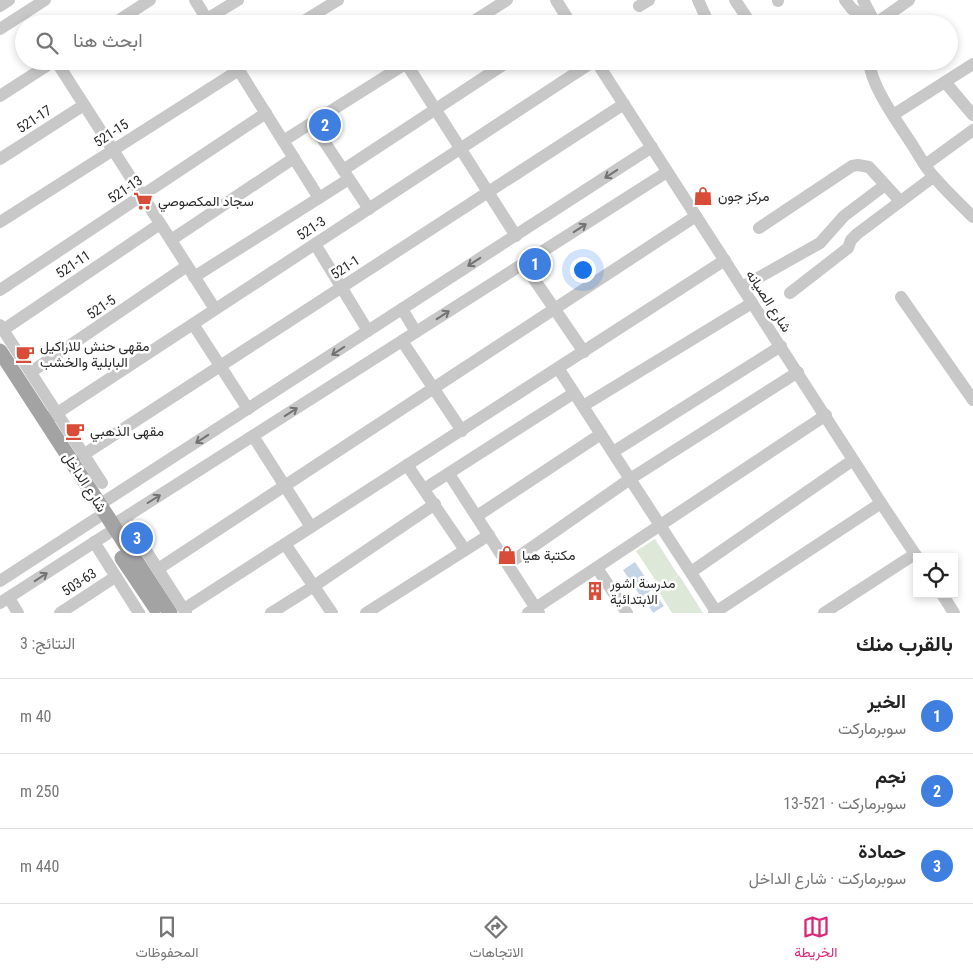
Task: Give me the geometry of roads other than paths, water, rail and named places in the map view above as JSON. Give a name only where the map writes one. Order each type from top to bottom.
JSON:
[{"type":"main road","name":"شارع الداخل","points":[[0,351],[51,417],[98,512]]},
{"type":"main road","name":"شارع الداخل","points":[[0,370],[98,512],[115,526],[180,612]]},
{"type":"main road","name":"شارع الداخل","points":[[115,526],[159,613]]},
{"type":"street","points":[[0,6],[9,0]]},
{"type":"street","points":[[22,15],[45,0]]},
{"type":"street","points":[[127,15],[150,0]]},
{"type":"street","points":[[195,0],[205,15]]},
{"type":"street","points":[[218,15],[238,0]]},
{"type":"street","points":[[308,15],[318,5],[338,0]]},
{"type":"street","points":[[483,15],[507,0]]},
{"type":"street","points":[[556,0],[564,15]]},
{"type":"street","points":[[698,0],[706,15]]},
{"type":"street","points":[[735,0],[745,15]]},
{"type":"street","points":[[845,0],[852,9],[862,15]]},
{"type":"street","points":[[864,0],[871,15]]},
{"type":"street","points":[[887,15],[909,0]]},
{"type":"street","points":[[0,29],[15,19]]},
{"type":"street","points":[[893,115],[973,64]]},
{"type":"street","points":[[0,96],[41,70]]},
{"type":"street","points":[[61,70],[215,310]]},
{"type":"street","name":"521-15","points":[[0,222],[113,150],[226,70]]},
{"type":"street","points":[[239,70],[318,198]]},
{"type":"street","points":[[283,141],[395,70]]},
{"type":"street","points":[[413,70],[516,236]]},
{"type":"street","name":"521-5","points":[[31,372],[191,272],[318,198],[346,174],[436,109],[495,70]]},
{"type":"street","name":"521-3","points":[[51,417],[581,70]]},
{"type":"street","name":"شارع الصيانه","points":[[601,70],[915,553]]},
{"type":"street","points":[[870,70],[893,115],[925,165],[934,177],[973,216]]},
{"type":"street","points":[[945,82],[973,115]]},
{"type":"street","name":"521-1","points":[[83,455],[624,104]]},
{"type":"street","name":"521-17","points":[[0,159],[84,105]]},
{"type":"street","name":"521-13","points":[[0,290],[266,114]]},
{"type":"street","points":[[312,123],[368,209]]},
{"type":"street","points":[[925,165],[973,130]]},
{"type":"street","points":[[0,581],[248,409],[652,148]]},
{"type":"street","points":[[171,240],[294,158]]},
{"type":"street","points":[[759,228],[852,166],[869,167],[900,201]]},
{"type":"street","points":[[18,613],[4,601],[253,436],[667,172]]},
{"type":"street","points":[[790,293],[848,248],[851,240],[857,234],[934,177]]},
{"type":"street","points":[[742,287],[820,243],[844,216],[886,185]]},
{"type":"street","points":[[158,569],[696,216]]},
{"type":"street","name":"521-11","points":[[2,327],[160,224]]},
{"type":"street","points":[[316,244],[368,331]]},
{"type":"street","points":[[115,526],[158,569],[180,612],[725,260]]},
{"type":"street","points":[[524,263],[584,352]]},
{"type":"street","points":[[901,297],[973,400]]},
{"type":"street","points":[[584,406],[752,303]]},
{"type":"street","points":[[402,309],[416,332]]},
{"type":"street","points":[[193,324],[248,409]]},
{"type":"street","points":[[2,327],[31,372],[51,417],[83,455],[102,483]]},
{"type":"street","points":[[402,341],[462,431]]},
{"type":"street","points":[[613,452],[780,346]]},
{"type":"street","points":[[558,368],[716,612],[881,503]]},
{"type":"street","points":[[508,564],[630,479],[798,372]]},
{"type":"street","points":[[424,489],[574,393]]},
{"type":"street","points":[[449,474],[508,564],[535,611],[596,568],[826,415]]},
{"type":"street","points":[[477,516],[601,434]]},
{"type":"street","points":[[253,436],[312,527]]},
{"type":"street","points":[[691,572],[853,460]]},
{"type":"street","points":[[407,465],[435,504],[464,550]]},
{"type":"street","points":[[271,613],[435,504]]},
{"type":"street","points":[[366,613],[382,609],[464,550],[489,536]]},
{"type":"street","points":[[94,542],[134,612]]},
{"type":"street","points":[[285,544],[332,613]]},
{"type":"street","points":[[824,613],[913,557]]},
{"type":"street","points":[[596,568],[627,613]]},
{"type":"street","name":"503-63","points":[[60,613],[115,577]]},
{"type":"street","points":[[945,598],[954,613]]},
{"type":"water","points":[[635,562],[653,589],[641,597],[623,570]]},
{"type":"water","points":[[656,595],[664,606],[653,613],[646,602]]},
{"type":"place","name":"نجم","points":[[325,125]]},
{"type":"place","name":"مركز جون","points":[[703,196]]},
{"type":"place","name":"سجاد المكصوصي","points":[[143,201]]},
{"type":"place","name":"الخير","points":[[535,264]]},
{"type":"place","name":"مقهى حنش للاراكيل البابلية والخشب","points":[[25,354]]},
{"type":"place","name":"مقهى الذهبي","points":[[75,431]]},
{"type":"place","name":"حمادة","points":[[137,538]]},
{"type":"place","name":"مكتبة هيا","points":[[507,555]]},
{"type":"place","name":"مدرسة اشور الابتدائية","points":[[595,591]]}]
